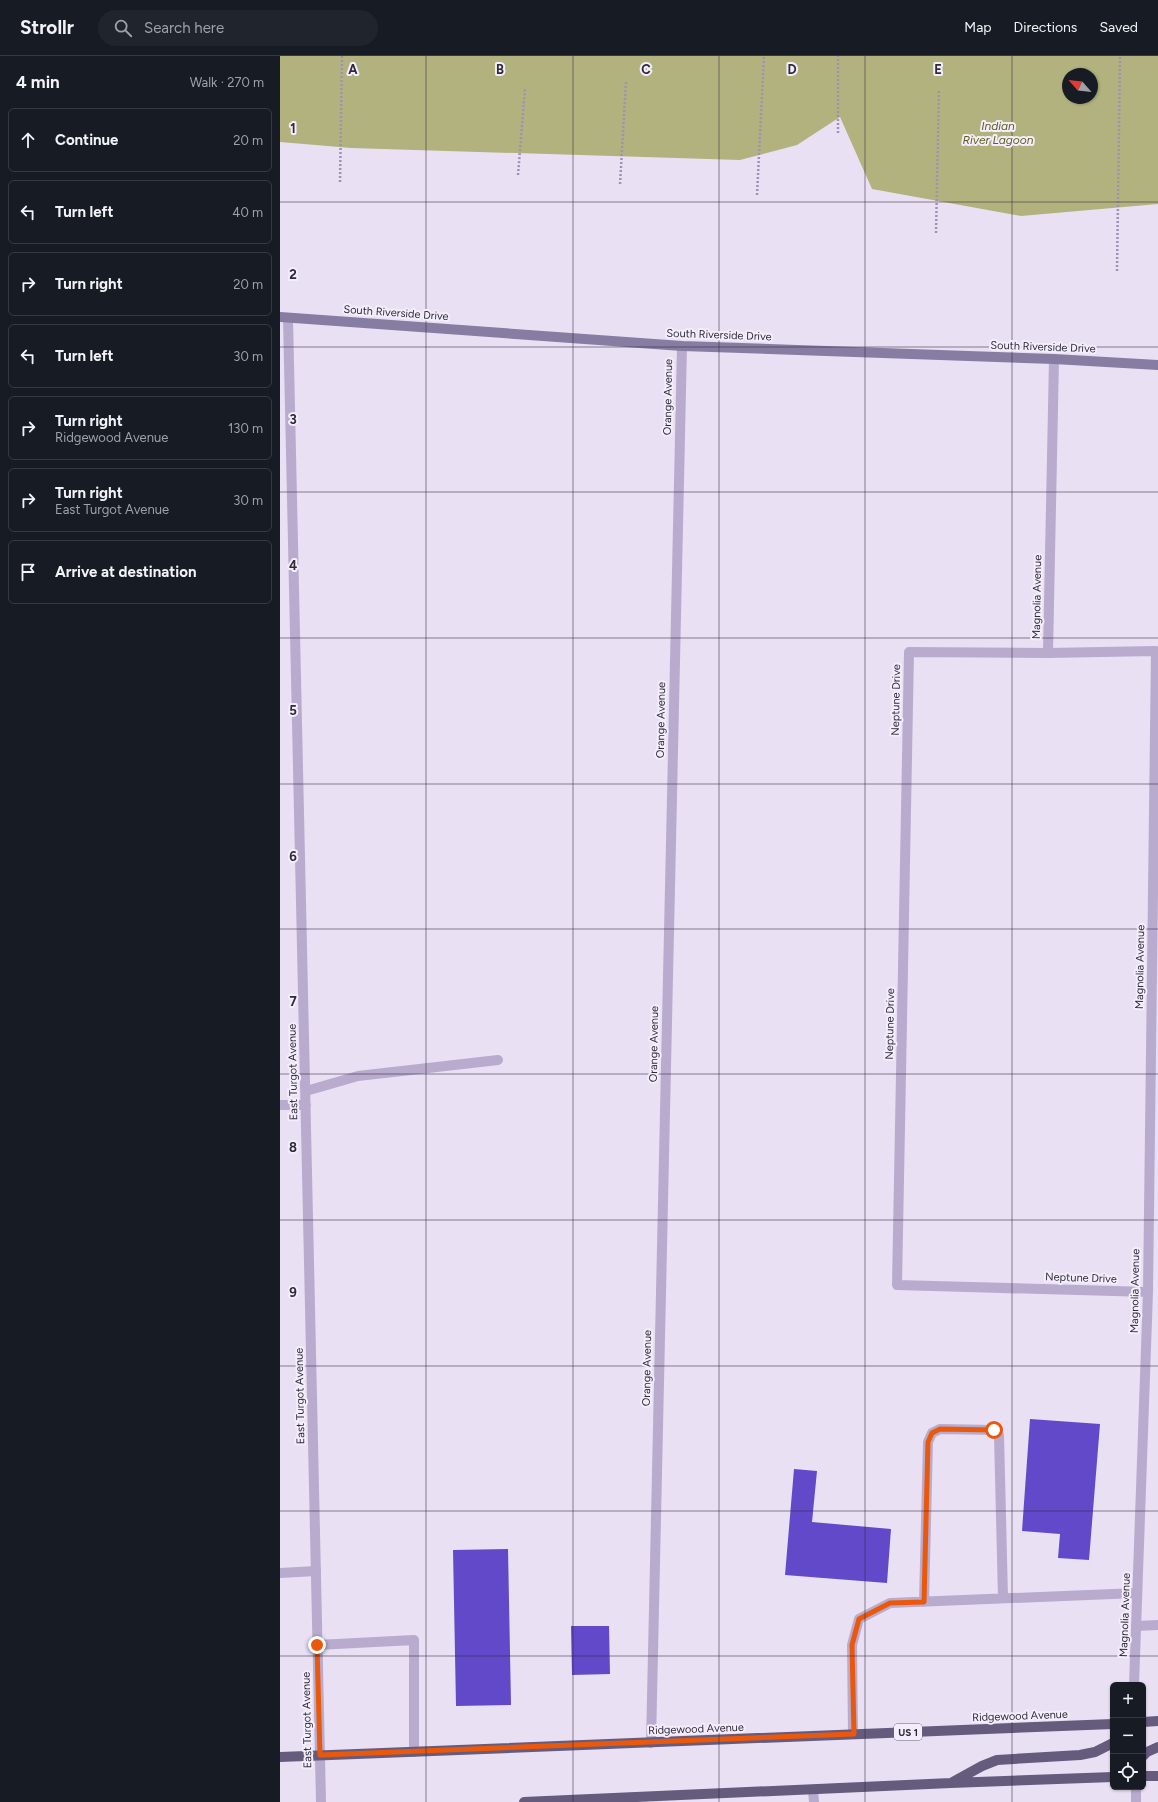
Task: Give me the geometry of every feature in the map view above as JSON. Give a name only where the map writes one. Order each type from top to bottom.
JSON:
[{"type":"main road","points":[[1146,1722],[1158,1722]]},
{"type":"main road","name":"Ridgewood Avenue","points":[[280,1757],[1110,1724]]},
{"type":"main road","points":[[952,1783],[982,1766],[997,1760],[1080,1755],[1095,1752],[1110,1744]]},
{"type":"main road","points":[[1145,1754],[1158,1747]]},
{"type":"main road","points":[[1146,1776],[1158,1776]]},
{"type":"main road","points":[[524,1802],[1110,1777]]},
{"type":"street","name":"South Riverside Drive","points":[[284,317],[682,346],[1054,359],[1158,365]]},
{"type":"street","name":"East Turgot Avenue","points":[[284,317],[306,1091],[321,1802]]},
{"type":"street","name":"Orange Avenue","points":[[651,1743],[682,346]]},
{"type":"street","name":"Magnolia Avenue","points":[[1054,359],[1048,653],[1156,651],[1148,1292],[1134,1682]]},
{"type":"street","name":"Neptune Drive","points":[[1048,653],[909,652],[897,1285],[1148,1292]]},
{"type":"street","points":[[306,1091],[358,1076],[498,1060]]},
{"type":"street","points":[[280,1105],[306,1105]]},
{"type":"street","points":[[924,1602],[928,1442],[932,1433],[940,1429],[994,1430],[999,1435],[1003,1598]]},
{"type":"street","points":[[280,1572],[316,1571]]},
{"type":"street","points":[[854,1734],[852,1645],[859,1619],[890,1603],[1137,1593]]},
{"type":"street","points":[[1136,1626],[1158,1625]]},
{"type":"street","points":[[317,1645],[414,1640],[414,1752]]},
{"type":"street","points":[[813,1790],[814,1802]]},
{"type":"street","points":[[1136,1790],[1136,1802]]},
{"type":"path","points":[[340,182],[342,56]]},
{"type":"path","points":[[757,195],[764,56]]},
{"type":"path","points":[[838,56],[838,133]]},
{"type":"path","points":[[1117,271],[1120,56]]},
{"type":"path","points":[[620,184],[626,82]]},
{"type":"path","points":[[518,175],[525,89]]},
{"type":"path","points":[[936,233],[939,89]]},
{"type":"water","name":"Indian River Lagoon","points":[[280,56],[1158,56],[1158,204],[1021,216],[872,189],[840,117],[797,145],[740,160],[351,148],[280,142]]},
{"type":"building","points":[[1030,1419],[1100,1424],[1089,1560],[1058,1558],[1060,1534],[1022,1531]]},
{"type":"building","points":[[794,1469],[817,1471],[812,1522],[891,1529],[887,1583],[785,1575]]},
{"type":"building","points":[[508,1549],[511,1705],[456,1706],[453,1550]]},
{"type":"building","points":[[571,1626],[609,1626],[610,1674],[572,1675]]},
{"type":"route","points":[[317,1645],[320,1755],[854,1734],[852,1645],[859,1619],[890,1603],[924,1602],[928,1442],[932,1433],[940,1429],[994,1430]]}]
